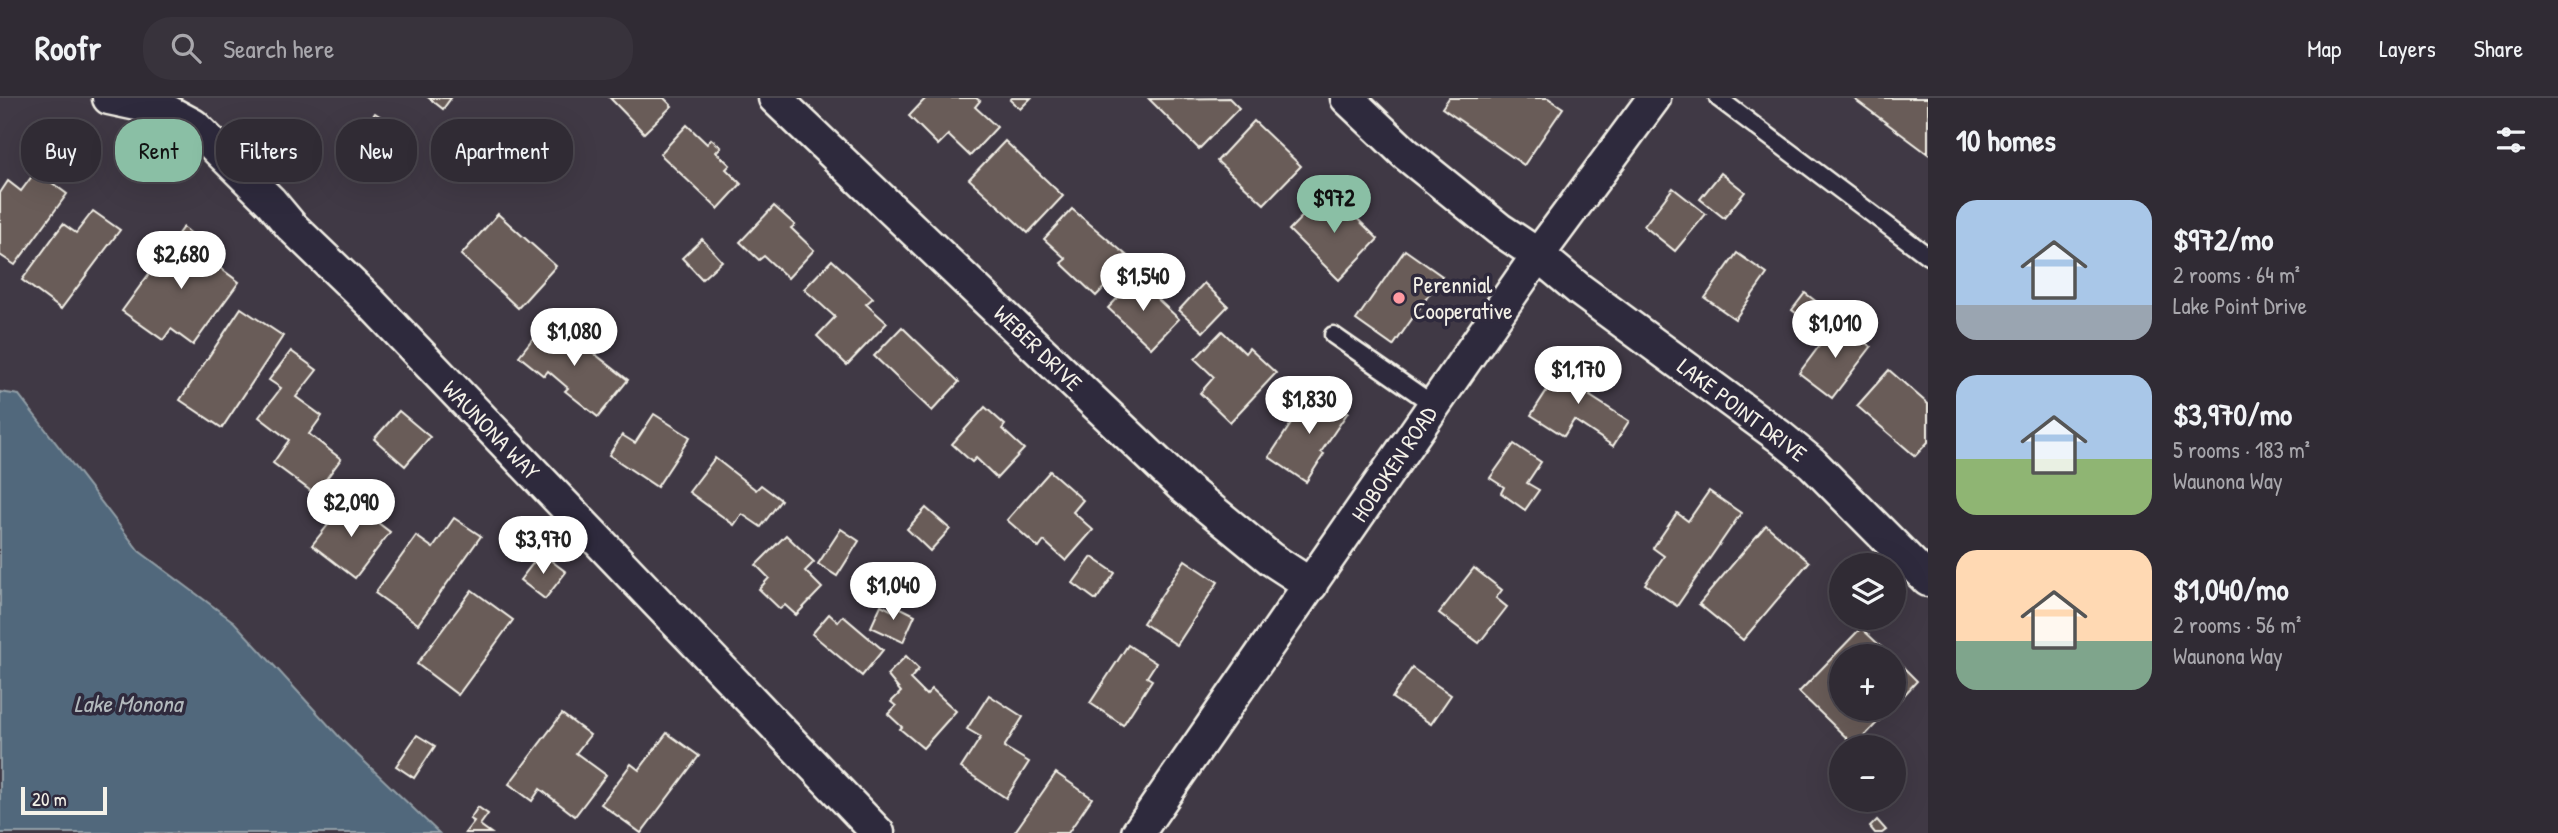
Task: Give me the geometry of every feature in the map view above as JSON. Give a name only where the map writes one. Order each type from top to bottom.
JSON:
[{"type":"street","name":"WAUNONA WAY","points":[[108,98],[165,110],[193,125],[271,202],[291,226],[371,303],[878,833]]},
{"type":"street","name":"WEBER DRIVE","points":[[775,98],[1181,485],[1271,559],[1311,585]]},
{"type":"street","name":"LAKE POINT DRIVE","points":[[1347,98],[1406,154],[1499,229],[1538,255],[1580,290],[1812,463],[1928,580]]},
{"type":"street","name":"HOBOKEN ROAD","points":[[1138,833],[1538,255],[1654,98]]},
{"type":"lane","points":[[1718,98],[1928,256]]},
{"type":"lane","points":[[1333,335],[1434,405]]},
{"type":"water","name":"Lake Monona","points":[[0,392],[19,395],[139,551],[234,622],[343,741],[439,833],[0,833]]},
{"type":"building","points":[[429,98],[451,98],[443,109]]},
{"type":"building","points":[[610,98],[664,98],[672,106],[644,133]]},
{"type":"building","points":[[926,98],[976,98],[980,101],[975,107],[997,127],[970,156],[948,135],[938,145],[909,116]]},
{"type":"building","points":[[1031,98],[1020,109],[1010,100]]},
{"type":"building","points":[[1229,98],[1239,108],[1199,149],[1149,99]]},
{"type":"building","points":[[1449,98],[1548,98],[1563,108],[1524,165],[1442,108]]},
{"type":"building","points":[[1853,98],[1928,98],[1928,154]]},
{"type":"building","points":[[375,113],[384,119],[371,119]]},
{"type":"building","points":[[1254,121],[1301,166],[1264,204],[1217,161]]},
{"type":"building","points":[[687,125],[707,144],[711,139],[721,147],[716,152],[730,165],[726,169],[741,184],[718,209],[660,154]]},
{"type":"building","points":[[1005,141],[1063,196],[1028,233],[969,179]]},
{"type":"building","points":[[1721,173],[1745,192],[1724,218],[1700,199]]},
{"type":"building","points":[[8,181],[21,191],[28,182],[51,182],[67,194],[15,265],[0,255],[0,193]]},
{"type":"building","points":[[1673,188],[1706,214],[1675,251],[1644,226]]},
{"type":"building","points":[[1328,190],[1378,239],[1339,280],[1289,230]]},
{"type":"building","points":[[774,206],[795,225],[791,228],[814,250],[788,278],[764,256],[759,260],[740,242]]},
{"type":"building","points":[[1072,209],[1131,259],[1096,296],[1061,263],[1066,259],[1044,239]]},
{"type":"building","points":[[93,211],[120,230],[61,309],[22,280],[63,224],[76,233]]},
{"type":"building","points":[[498,214],[556,266],[518,308],[461,255]]},
{"type":"building","points":[[183,227],[206,245],[200,253],[239,282],[193,345],[171,329],[163,340],[122,311]]},
{"type":"building","points":[[702,239],[722,261],[702,279],[682,258]]},
{"type":"building","name":"Perennial Cooperative","points":[[1405,250],[1442,276],[1393,346],[1356,320]]},
{"type":"building","points":[[1737,253],[1767,274],[1735,319],[1705,298]]},
{"type":"building","points":[[832,260],[873,298],[866,304],[887,323],[847,365],[817,336],[835,317],[804,289]]},
{"type":"building","points":[[1136,279],[1179,319],[1151,348],[1108,308]]},
{"type":"building","points":[[1204,283],[1228,306],[1203,332],[1179,310]]},
{"type":"building","points":[[1805,293],[1822,306],[1809,323],[1792,310]]},
{"type":"building","points":[[241,308],[283,336],[222,428],[180,400]]},
{"type":"building","points":[[1838,321],[1871,347],[1832,398],[1799,373]]},
{"type":"building","points":[[545,323],[555,331],[559,326],[628,380],[598,417],[565,391],[568,388],[548,371],[544,376],[519,356]]},
{"type":"building","points":[[902,327],[959,382],[932,411],[874,356]]},
{"type":"building","points":[[1222,331],[1245,353],[1249,348],[1276,373],[1230,422],[1200,393],[1214,377],[1195,359]]},
{"type":"building","points":[[291,351],[317,370],[296,397],[322,416],[309,434],[341,459],[315,494],[273,463],[289,440],[259,417],[281,388],[269,380]]},
{"type":"building","points":[[1567,359],[1600,381],[1590,396],[1629,421],[1613,446],[1574,420],[1564,436],[1531,415]]},
{"type":"building","points":[[1889,370],[1928,404],[1928,442],[1915,456],[1857,406]]},
{"type":"building","points":[[1314,389],[1348,412],[1321,452],[1324,454],[1306,482],[1269,457]]},
{"type":"building","points":[[985,407],[1005,425],[1002,429],[1024,449],[997,478],[976,458],[972,462],[952,444]]},
{"type":"building","points":[[399,411],[430,437],[405,466],[374,439]]},
{"type":"building","points":[[654,414],[690,437],[657,487],[609,455],[622,435],[635,443]]},
{"type":"building","points":[[1514,444],[1541,462],[1527,483],[1539,490],[1525,510],[1501,493],[1504,487],[1490,478]]},
{"type":"building","points":[[715,458],[756,490],[761,485],[781,500],[761,527],[742,514],[734,525],[689,492]]},
{"type":"building","points":[[1050,471],[1083,500],[1073,512],[1093,530],[1066,561],[1044,541],[1039,548],[1007,520]]},
{"type":"building","points":[[1709,491],[1741,513],[1677,606],[1645,584],[1664,556],[1653,548],[1677,513],[1688,521]]},
{"type":"building","points":[[348,500],[390,532],[355,578],[312,545]]},
{"type":"building","points":[[926,508],[950,529],[930,551],[907,529]]},
{"type":"building","points":[[454,518],[481,536],[418,624],[375,593],[416,536],[433,548]]},
{"type":"building","points":[[1766,525],[1809,562],[1743,640],[1699,604]]},
{"type":"building","points":[[841,529],[859,541],[837,576],[818,564]]},
{"type":"building","points":[[786,535],[814,562],[805,571],[822,588],[796,615],[785,605],[780,609],[759,589],[769,578],[756,565]]},
{"type":"building","points":[[541,553],[566,572],[545,599],[520,580]]},
{"type":"building","points":[[1092,557],[1115,573],[1096,600],[1073,583]]},
{"type":"building","points":[[1185,560],[1218,582],[1177,645],[1143,623]]},
{"type":"building","points":[[1474,568],[1502,590],[1496,598],[1507,607],[1479,643],[1439,613]]},
{"type":"building","points":[[472,590],[513,620],[458,695],[417,664]]},
{"type":"building","points":[[881,605],[895,612],[897,606],[915,615],[903,642],[871,627]]},
{"type":"building","points":[[829,614],[838,622],[843,616],[883,650],[862,676],[812,634]]},
{"type":"building","points":[[1859,630],[1863,630],[1878,644],[1846,644]]},
{"type":"building","points":[[1128,645],[1156,663],[1147,677],[1152,680],[1123,725],[1090,703]]},
{"type":"building","points":[[906,656],[919,669],[910,679],[926,695],[932,689],[956,711],[923,748],[900,729],[902,727],[888,714],[896,706],[891,702],[901,692],[887,675]]},
{"type":"building","points":[[1829,661],[1829,721],[1799,692]]},
{"type":"building","points":[[1412,668],[1451,695],[1431,724],[1392,698]]},
{"type":"building","points":[[1906,670],[1917,681],[1906,693]]},
{"type":"building","points":[[989,695],[1023,717],[1004,747],[1029,762],[1006,798],[961,768],[981,737],[967,729]]},
{"type":"building","points":[[562,714],[590,735],[576,753],[606,775],[575,816],[540,789],[532,801],[509,784]]},
{"type":"building","points":[[1829,721],[1879,721],[1865,735],[1844,735]]},
{"type":"building","points":[[667,733],[699,756],[641,833],[601,804],[631,764],[639,770]]},
{"type":"building","points":[[417,735],[435,746],[414,778],[396,766]]},
{"type":"building","points":[[1056,773],[1092,798],[1068,833],[1014,833]]},
{"type":"building","points":[[478,807],[488,814],[480,825],[491,833],[465,833],[474,821],[470,819]]},
{"type":"building","points":[[1877,820],[1886,830],[1882,833],[1875,833],[1870,827]]},
{"type":"place","name":"Perennial Cooperative","points":[[1399,298]]}]
